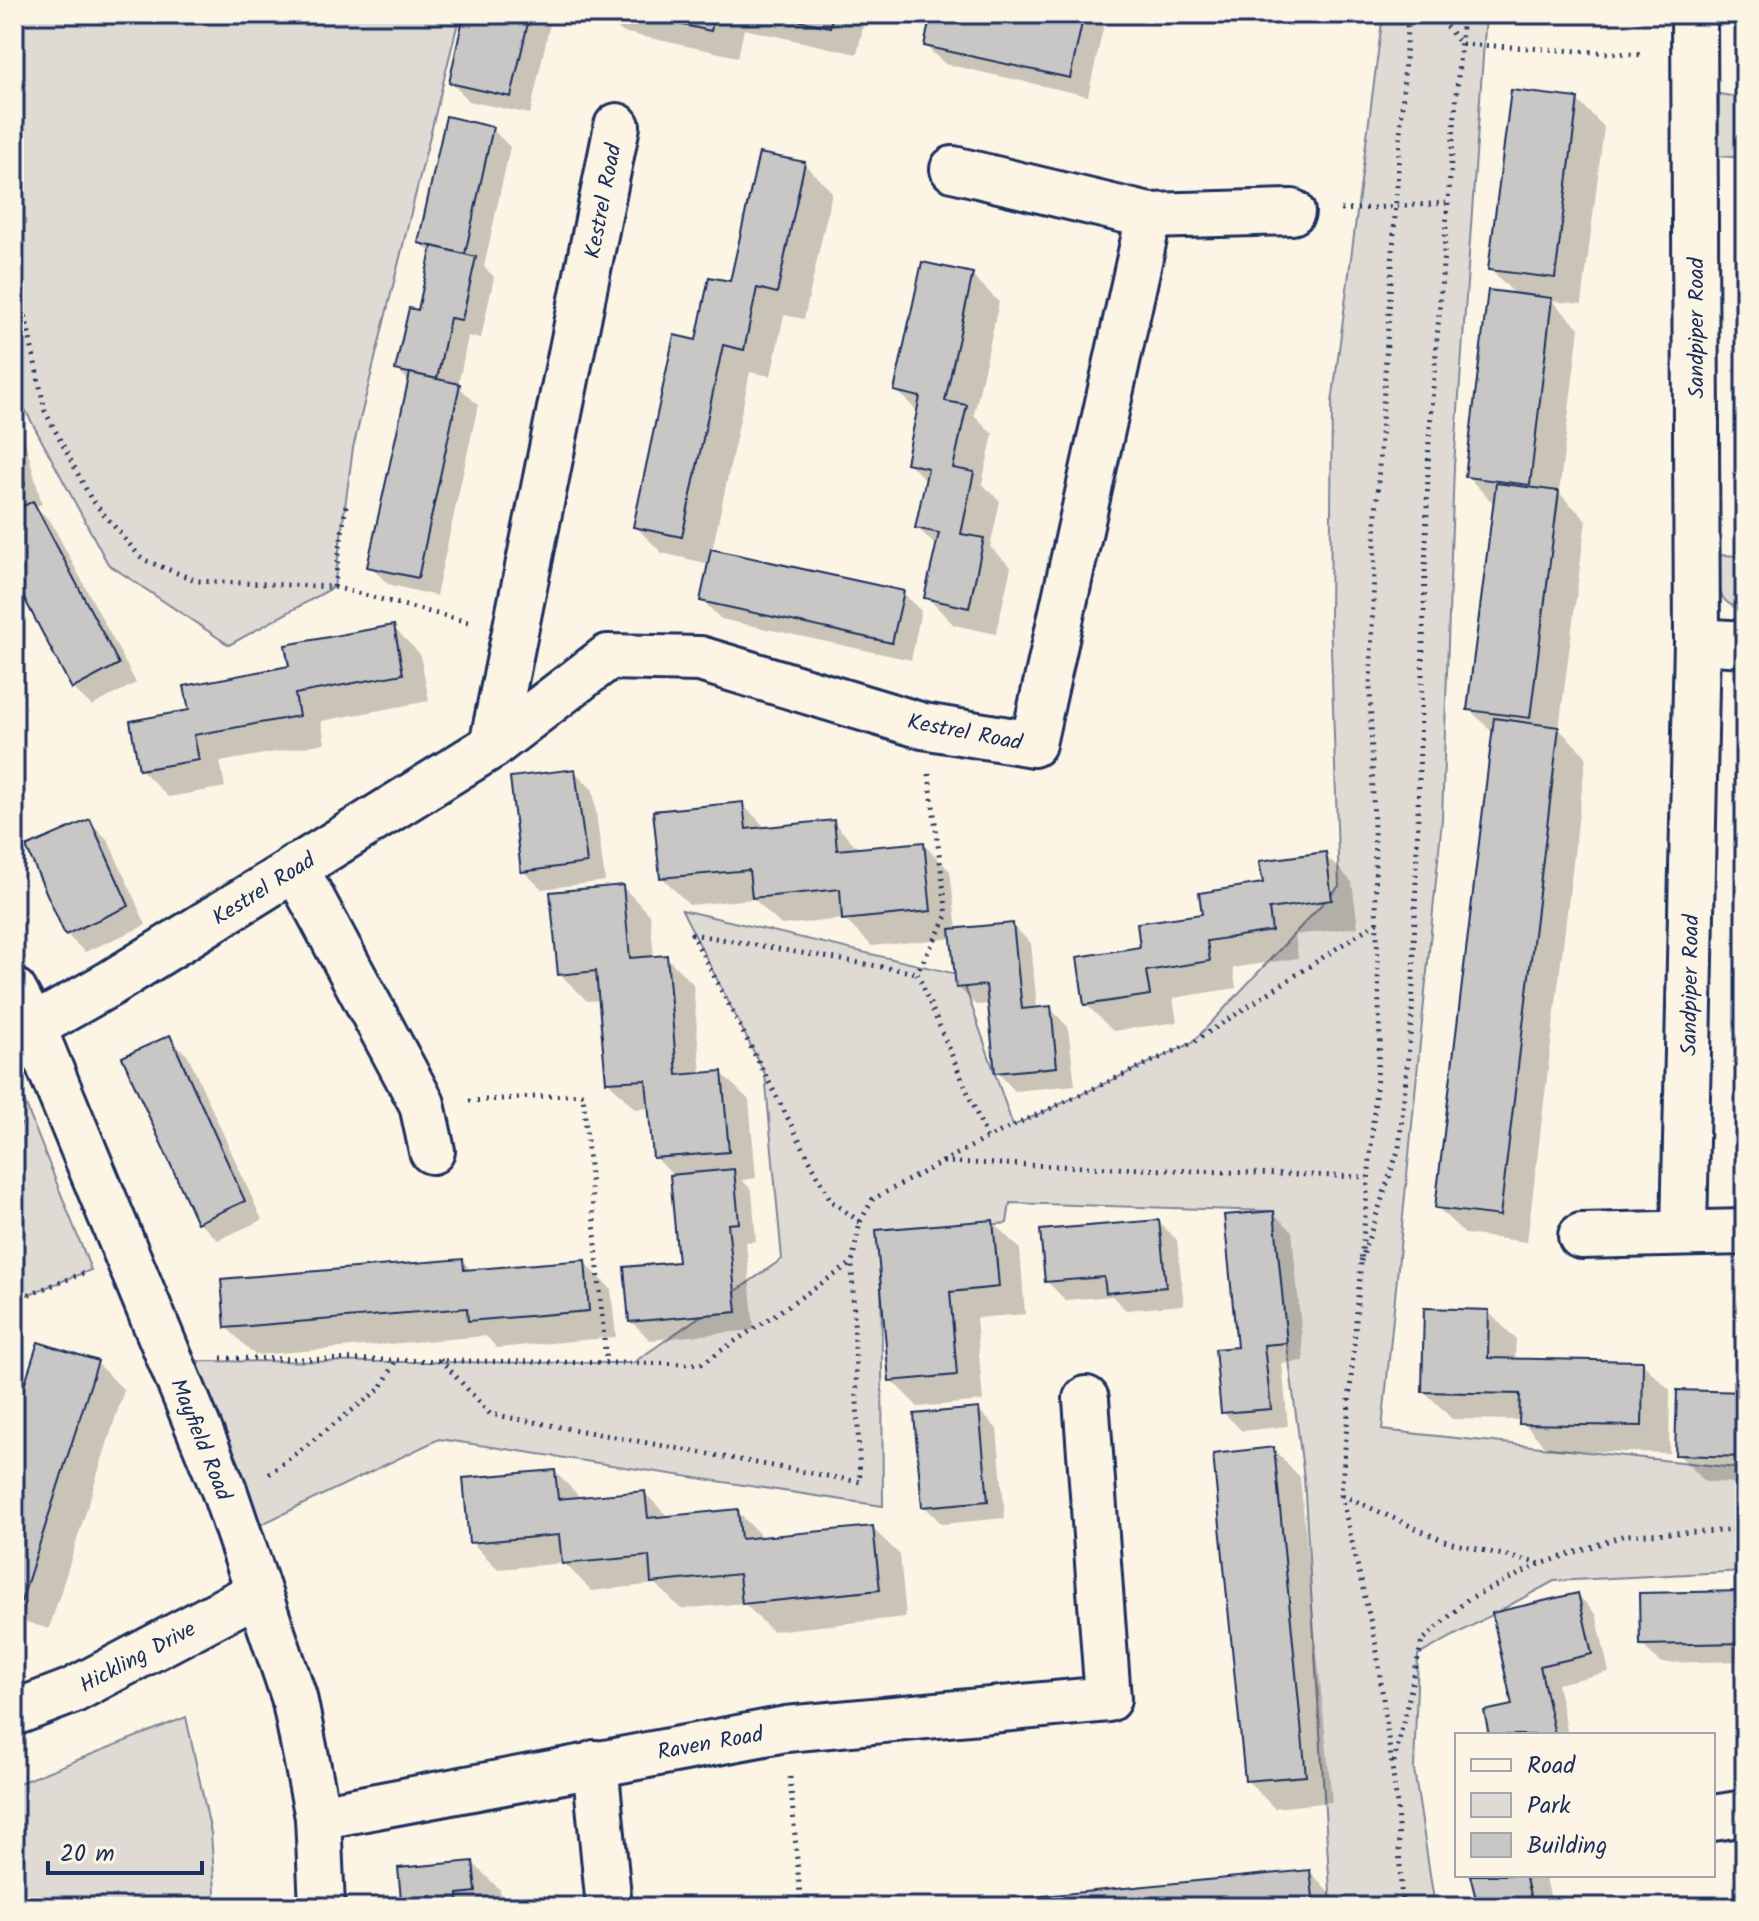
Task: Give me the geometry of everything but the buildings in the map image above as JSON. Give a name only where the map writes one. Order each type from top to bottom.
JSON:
[{"type":"street","name":"Sandpiper Road","points":[[1684,1232],[1697,641],[1694,14]]},
{"type":"street","name":"Kestrel Road","points":[[492,746],[617,126]]},
{"type":"street","points":[[953,169],[1149,216],[1292,212]]},
{"type":"street","name":"Kestrel Road","points":[[23,1009],[111,983],[492,746],[608,657],[700,659],[923,726],[1033,744],[1149,216]]},
{"type":"street","points":[[1697,641],[1745,644]]},
{"type":"street","points":[[295,867],[422,1104],[432,1151]]},
{"type":"street","name":"Mayfield Road","points":[[23,1009],[224,1490],[294,1697],[318,1817],[322,1907]]},
{"type":"street","points":[[1581,1236],[1745,1232]]},
{"type":"street","name":"Raven Road","points":[[318,1817],[786,1729],[1108,1699],[1086,1399]]},
{"type":"street","name":"Hickling Drive","points":[[14,1713],[72,1691],[257,1593]]},
{"type":"street","points":[[595,1763],[609,1907]]},
{"type":"street","points":[[1715,1818],[1745,1813]]},
{"type":"path","points":[[1402,1907],[1392,1767],[1376,1645],[1341,1495],[1358,1269],[1380,1042],[1370,672],[1376,514],[1408,14]]},
{"type":"path","points":[[1436,14],[1461,44],[1694,58]]},
{"type":"path","points":[[1358,1269],[1399,1148],[1412,1016],[1429,439],[1463,14]]},
{"type":"path","points":[[1292,212],[1447,203]]},
{"type":"path","points":[[14,261],[45,411],[91,499],[142,559],[197,581],[334,587],[515,634]]},
{"type":"path","points":[[334,587],[346,505]]},
{"type":"path","points":[[917,973],[947,916],[923,726]]},
{"type":"path","points":[[440,1359],[490,1414],[860,1482],[852,1263],[860,1222],[873,1199],[987,1138],[1192,1043],[1377,922]]},
{"type":"path","points":[[860,1222],[831,1201],[692,934],[917,973]]},
{"type":"path","points":[[917,973],[987,1138]]},
{"type":"path","points":[[422,1104],[583,1094],[606,1362]]},
{"type":"path","points":[[942,1162],[1367,1177]]},
{"type":"path","points":[[216,1358],[701,1364],[852,1263]]},
{"type":"path","points":[[224,1490],[267,1476],[381,1388],[397,1358]]},
{"type":"path","points":[[1341,1495],[1444,1541],[1541,1564]]},
{"type":"path","points":[[1392,1767],[1422,1641],[1468,1599],[1541,1564],[1625,1535],[1745,1530]]},
{"type":"path","points":[[786,1729],[801,1907]]},
{"type":"green space","points":[[14,14],[460,14],[353,448],[334,587],[229,645],[108,564],[14,389]]},
{"type":"green space","points":[[1383,14],[1486,14],[1454,466],[1442,819],[1382,1430],[1745,1469],[1745,1571],[1554,1581],[1418,1655],[1414,1770],[1435,1907],[1331,1907],[1304,1478],[1270,1211],[1010,1203],[1007,1223],[881,1236],[883,1506],[439,1439],[239,1535],[169,1361],[633,1363],[782,1259],[765,1074],[682,910],[961,975],[1013,1126],[1192,1043],[1339,886],[1330,617],[1332,403]]},
{"type":"green space","points":[[1719,94],[1745,98],[1745,158],[1718,156]]},
{"type":"green space","points":[[1717,555],[1745,556],[1745,609],[1735,607],[1723,597],[1718,582]]},
{"type":"green space","points":[[14,1075],[91,1270],[14,1300]]},
{"type":"green space","points":[[186,1717],[211,1833],[216,1907],[14,1907],[14,1785]]}]
